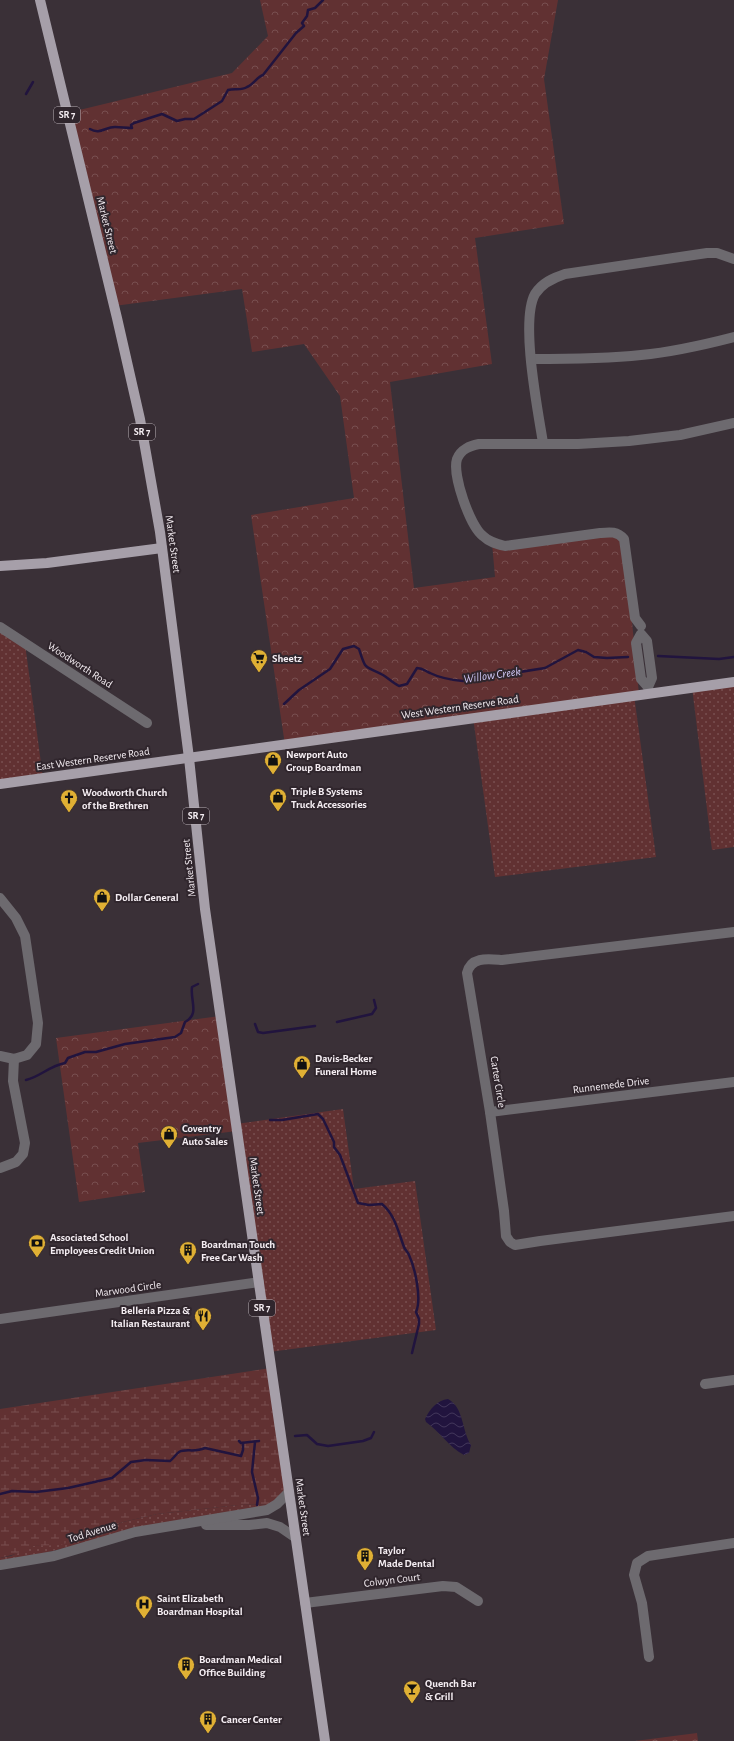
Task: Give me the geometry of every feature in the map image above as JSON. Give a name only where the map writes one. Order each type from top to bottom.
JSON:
[{"type":"main road","name":"Market Street","points":[[40,0],[126,357],[149,465],[162,548],[189,758],[205,909],[324,1741]]},
{"type":"main road","points":[[0,566],[47,563],[162,548]]},
{"type":"main road","name":"West Western Reserve Road","points":[[189,758],[648,690],[734,682]]},
{"type":"main road","name":"East Western Reserve Road","points":[[0,784],[189,758]]},
{"type":"street","points":[[544,443],[536,405],[531,359],[530,320],[531,305],[535,294],[543,284],[553,278],[565,274],[707,253],[717,253],[734,259]]},
{"type":"street","points":[[531,359],[596,359],[642,355],[680,349],[734,337]]},
{"type":"street","points":[[641,626],[635,618],[624,539],[619,533],[600,533],[505,546],[492,543],[482,536],[475,527],[469,514],[457,473],[456,465],[458,458],[463,450],[479,444],[578,444],[629,441],[680,435],[734,423]]},
{"type":"street","name":"Woodworth Road","points":[[0,627],[147,723]]},
{"type":"street","points":[[0,898],[16,918],[24,936],[38,1023],[36,1044],[27,1055],[14,1058],[0,1056]]},
{"type":"street","name":"Carter Circle","points":[[734,932],[502,960],[485,959],[476,961],[470,966],[468,977],[475,1011],[490,1112],[504,1211],[504,1230],[506,1236],[512,1244],[520,1245],[540,1241],[734,1216]]},
{"type":"street","points":[[0,1168],[16,1162],[23,1154],[25,1143],[13,1081],[14,1058]]},
{"type":"street","name":"Runnemede Drive","points":[[490,1112],[734,1082]]},
{"type":"street","name":"Marwood Circle","points":[[0,1319],[259,1282]]},
{"type":"street","points":[[705,1384],[734,1380]]},
{"type":"street","name":"Tod Avenue","points":[[0,1565],[54,1556],[135,1532],[267,1510],[277,1504],[289,1492]]},
{"type":"street","name":"Tod Avenue","points":[[190,1524],[249,1526],[267,1523],[280,1527],[296,1538]]},
{"type":"street","points":[[649,1657],[642,1603],[634,1575],[634,1569],[638,1563],[648,1556],[734,1543]]},
{"type":"street","name":"Colwyn Court","points":[[305,1603],[443,1586],[456,1587],[478,1601]]},
{"type":"green space","points":[[260,0],[558,0],[544,79],[564,224],[475,238],[492,364],[390,382],[414,588],[495,577],[492,543],[600,533],[624,539],[639,694],[285,745],[251,515],[354,498],[340,396],[304,344],[252,352],[242,289],[114,306],[67,113],[232,73],[268,36]]},
{"type":"green space","points":[[0,627],[25,644],[43,778],[0,784]]},
{"type":"green space","points":[[734,682],[734,847],[712,850],[692,687]]},
{"type":"green space","points":[[634,695],[656,857],[495,877],[473,717]]},
{"type":"green space","points":[[220,1016],[237,1131],[138,1143],[145,1192],[79,1202],[56,1038]]},
{"type":"green space","points":[[343,1109],[354,1189],[415,1181],[436,1330],[269,1352],[236,1124]]},
{"type":"green space","points":[[271,1368],[289,1492],[277,1504],[238,1505],[157,1514],[123,1522],[80,1539],[60,1545],[32,1546],[27,1551],[0,1558],[0,1409]]},
{"type":"green space","points":[[271,1504],[265,1508],[81,1544],[0,1562],[0,1558],[11,1556],[32,1546],[43,1545],[107,1529],[123,1522],[157,1514],[238,1505]]},
{"type":"green space","points":[[697,1733],[698,1741],[635,1741]]},
{"type":"water","points":[[448,1399],[457,1408],[460,1414],[471,1445],[469,1453],[464,1455],[449,1444],[426,1422],[425,1419],[434,1406],[440,1401]]},
{"type":"waterway","points":[[90,129],[100,131],[111,127],[132,128],[131,125],[134,123],[162,114],[177,121],[194,119],[222,101],[228,90],[245,88],[263,75],[296,33],[304,26],[302,23],[307,16],[308,10],[315,8],[323,0]]},
{"type":"waterway","points":[[26,94],[33,82]]},
{"type":"waterway","name":"Willow Creek","points":[[284,704],[299,690],[330,669],[343,649],[354,646],[359,649],[366,666],[399,686],[407,684],[417,668],[434,675],[463,681],[545,668],[578,650],[586,652],[594,657],[628,657]]},
{"type":"waterway","name":"Willow Creek","points":[[658,656],[719,659],[734,657]]},
{"type":"waterway","points":[[26,1080],[31,1079],[54,1066],[65,1063],[68,1058],[85,1052],[96,1052],[125,1044],[175,1037],[181,1033],[185,1022],[190,1019],[192,1015],[192,987],[198,984]]},
{"type":"waterway","points":[[337,1022],[372,1014],[376,1008],[374,1000]]},
{"type":"waterway","points":[[255,1024],[258,1032],[263,1033],[315,1026]]},
{"type":"waterway","points":[[270,1120],[282,1120],[318,1114],[323,1119],[334,1142],[334,1147],[340,1155],[358,1203],[369,1205],[382,1204],[390,1213],[396,1224],[404,1248],[409,1254],[417,1284],[418,1306],[416,1312],[419,1319],[419,1324],[412,1353]]},
{"type":"waterway","points":[[295,1436],[307,1435],[317,1444],[328,1446],[363,1441],[371,1438],[374,1432]]},
{"type":"waterway","points":[[239,1441],[241,1443],[259,1441]]},
{"type":"waterway","points":[[255,1442],[252,1472],[258,1498],[257,1505]]},
{"type":"waterway","points":[[0,1494],[12,1491],[36,1492],[68,1488],[112,1478],[131,1462],[146,1460],[170,1461],[179,1452],[184,1450],[197,1450],[205,1448],[241,1456],[243,1443]]},
{"type":"place","name":"Sheetz","points":[[259,673]]},
{"type":"place","name":"Newport Auto Group Boardman","points":[[273,775]]},
{"type":"place","name":"Triple B Systems Truck Accessories","points":[[278,812]]},
{"type":"place","name":"Woodworth Church of the Brethren","points":[[69,813]]},
{"type":"place","name":"Dollar General","points":[[102,912]]},
{"type":"place","name":"Davis-Becker Funeral Home","points":[[302,1079]]},
{"type":"place","name":"Coventry Auto Sales","points":[[169,1149]]},
{"type":"place","name":"Associated School Employees Credit Union","points":[[37,1258]]},
{"type":"place","name":"Boardman Touch Free Car Wash","points":[[188,1265]]},
{"type":"place","name":"Belleria Pizza & Italian Restaurant","points":[[203,1331]]},
{"type":"place","name":"Taylor Made Dental","points":[[365,1571]]},
{"type":"place","name":"Saint Elizabeth Boardman Hospital","points":[[144,1619]]},
{"type":"place","name":"Boardman Medical Office Building","points":[[186,1680]]},
{"type":"place","name":"Quench Bar & Grill","points":[[412,1704]]},
{"type":"place","name":"Cancer Center","points":[[208,1734]]}]
